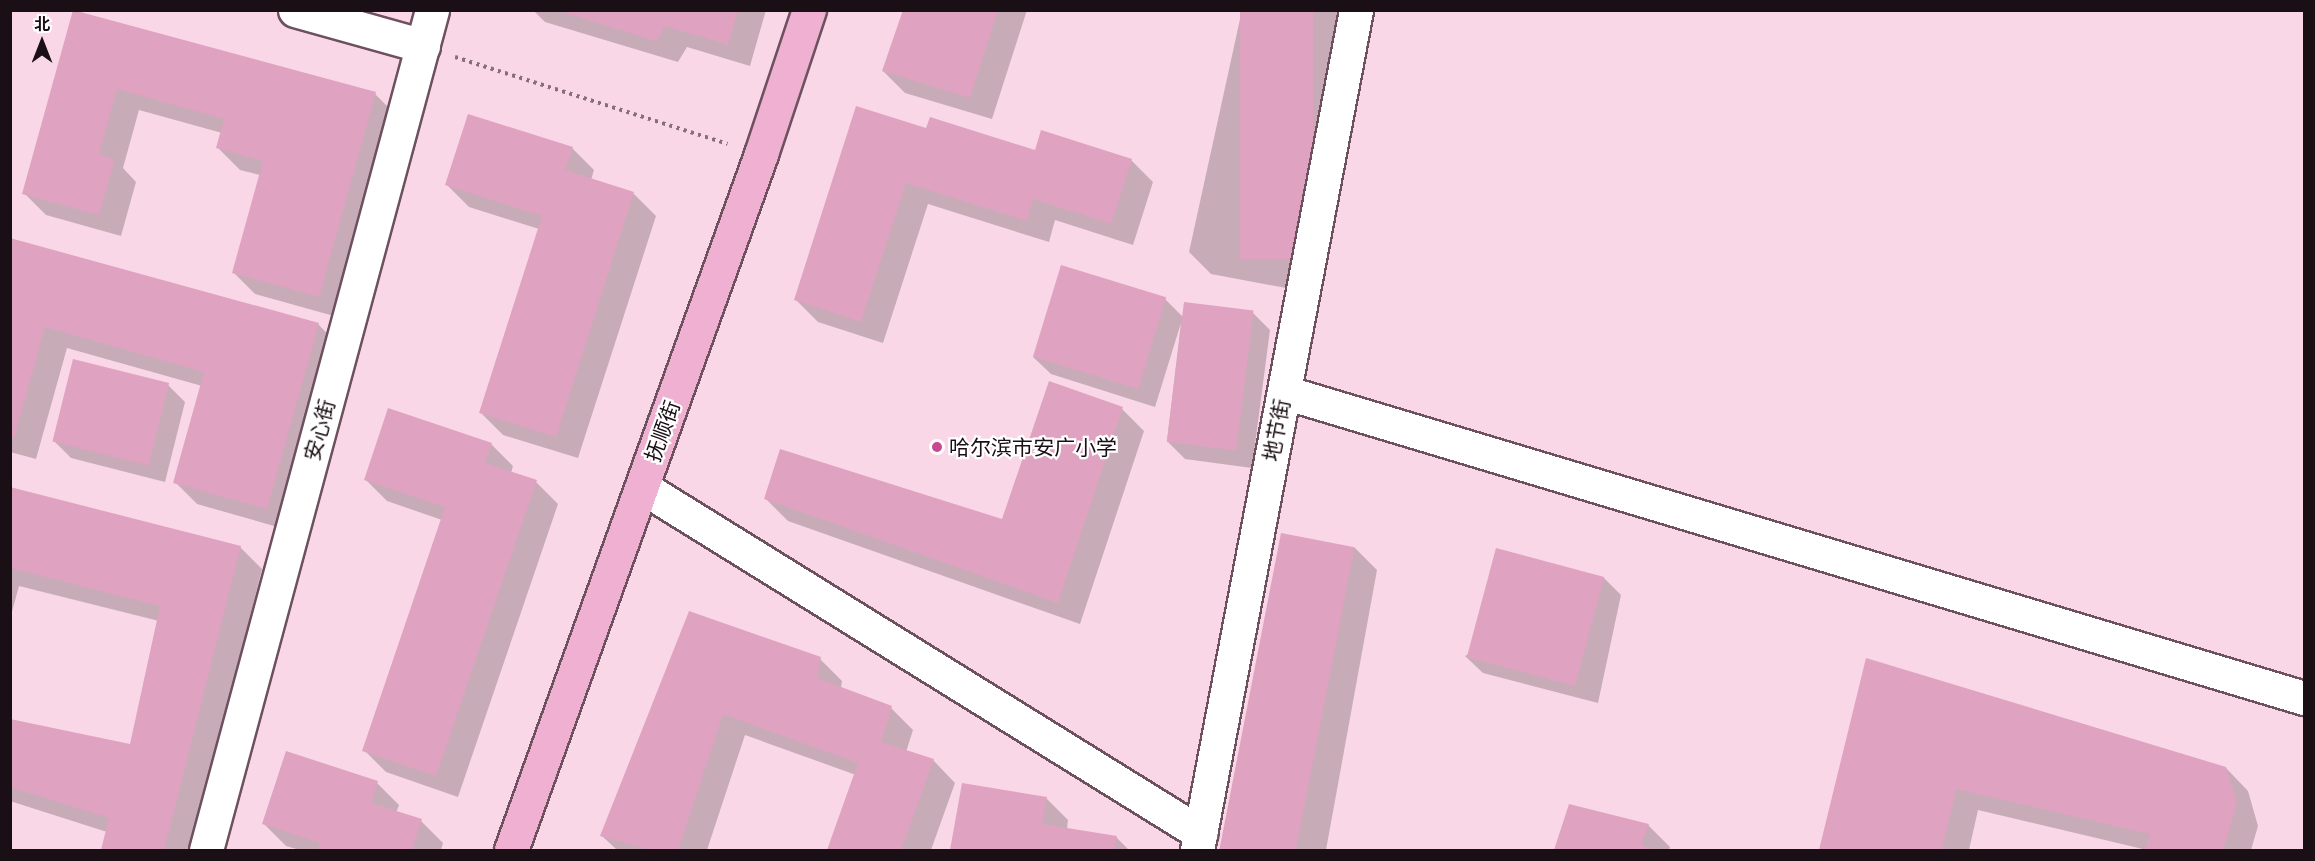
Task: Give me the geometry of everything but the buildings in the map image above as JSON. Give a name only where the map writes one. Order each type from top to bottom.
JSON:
[{"type":"main road","name":"抚顺街","points":[[511,850],[761,154],[809,10]]},
{"type":"street","points":[[295,10],[423,46]]},
{"type":"street","name":"安心街","points":[[206,850],[432,10]]},
{"type":"street","name":"地节街","points":[[1199,842],[1356,10]]},
{"type":"street","points":[[1284,392],[2304,698]]},
{"type":"street","points":[[642,486],[1199,842]]},
{"type":"path","points":[[423,46],[761,154]]},
{"type":"place","name":"哈尔滨市安广小学","points":[[937,447]]}]
